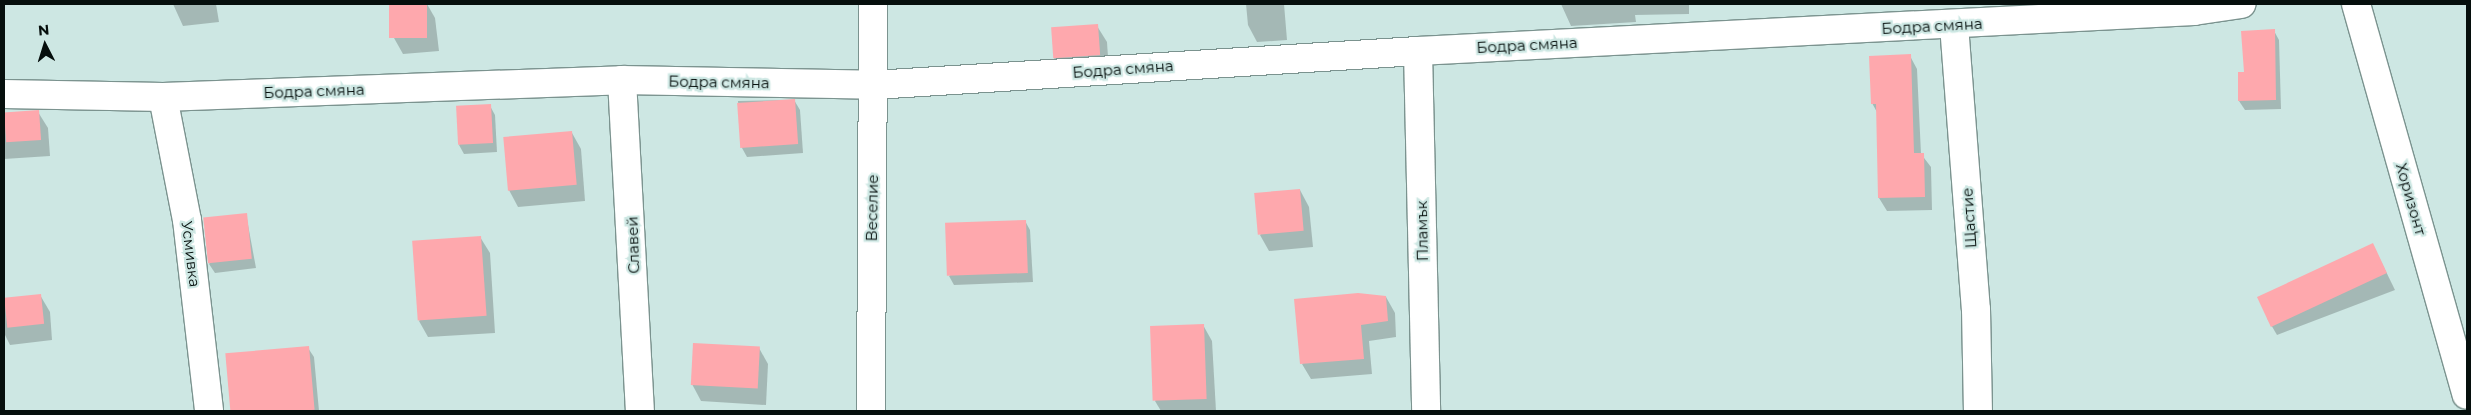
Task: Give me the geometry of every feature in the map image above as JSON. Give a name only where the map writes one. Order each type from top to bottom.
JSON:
[{"type":"street","name":"Веселие","points":[[871,411],[873,4]]},
{"type":"street","name":"Бодра смяна","points":[[4,94],[163,97],[622,80],[874,85],[1418,51],[1954,25],[2194,11],[2241,4]]},
{"type":"street","name":"Хоризонт","points":[[2356,4],[2467,395]]},
{"type":"street","name":"Щастие","points":[[1954,25],[1976,309],[1978,411]]},
{"type":"street","name":"Пламък","points":[[1418,51],[1426,411]]},
{"type":"street","name":"Славей","points":[[622,80],[640,411]]},
{"type":"street","name":"Усмивка","points":[[163,97],[187,220],[209,411]]},
{"type":"building","points":[[389,4],[427,4],[427,38],[389,38]]},
{"type":"building","points":[[1098,24],[1100,55],[1053,58],[1051,27]]},
{"type":"building","points":[[2275,29],[2276,100],[2238,101],[2238,72],[2244,72],[2241,31]]},
{"type":"building","points":[[1911,54],[1914,153],[1924,153],[1925,197],[1878,198],[1876,104],[1871,104],[1869,56]]},
{"type":"building","points":[[795,99],[798,144],[740,148],[737,103]]},
{"type":"building","points":[[491,104],[493,143],[458,145],[456,106]]},
{"type":"building","points":[[39,110],[41,140],[6,142],[4,112]]},
{"type":"building","points":[[572,131],[577,185],[508,191],[503,137]]},
{"type":"building","points":[[1300,189],[1304,231],[1258,235],[1254,193]]},
{"type":"building","points":[[247,213],[252,259],[208,263],[203,218]]},
{"type":"building","points":[[1026,220],[1028,273],[947,276],[945,223]]},
{"type":"building","points":[[481,236],[487,316],[418,321],[412,241]]},
{"type":"building","points":[[2373,243],[2387,273],[2271,327],[2257,297]]},
{"type":"building","points":[[1358,293],[1386,296],[1388,321],[1361,325],[1364,359],[1300,364],[1294,299]]},
{"type":"building","points":[[41,294],[44,324],[7,328],[4,298]]},
{"type":"building","points":[[1204,324],[1207,399],[1153,401],[1150,326]]},
{"type":"building","points":[[693,343],[760,347],[758,388],[691,385]]},
{"type":"building","points":[[309,346],[315,410],[230,411],[225,353]]}]
